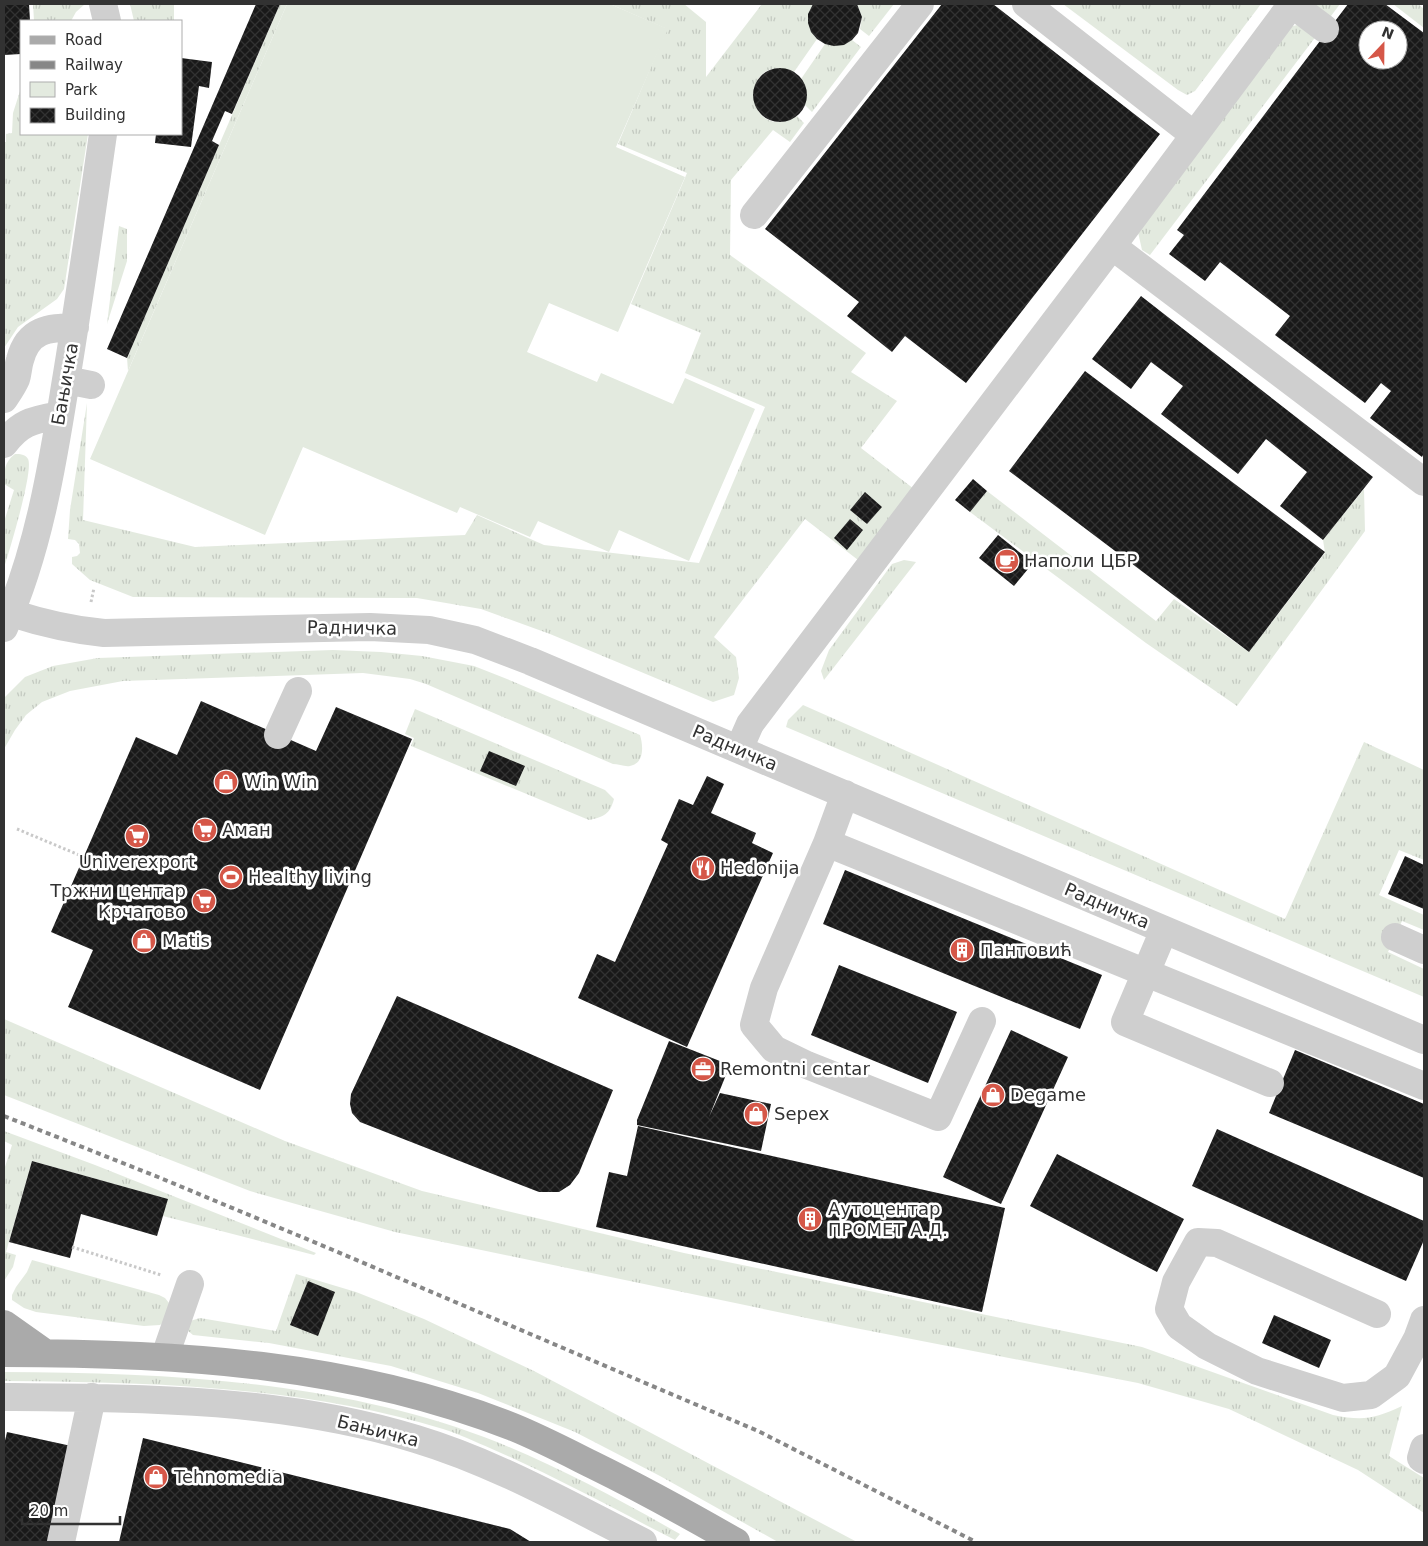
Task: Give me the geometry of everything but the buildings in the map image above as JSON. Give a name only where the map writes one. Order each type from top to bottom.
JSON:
[{"type":"main road","points":[[4,1324],[46,1353]]},
{"type":"main road","points":[[4,1352],[165,1356],[262,1366],[328,1376],[392,1389],[445,1403],[514,1427],[560,1448],[663,1501],[736,1542]]},
{"type":"street","points":[[103,4],[106,20]]},
{"type":"street","points":[[754,215],[920,4]]},
{"type":"street","points":[[1026,4],[1194,136]]},
{"type":"street","points":[[739,749],[750,724],[1112,246],[1292,4],[1325,29]]},
{"type":"street","name":"Бањичка","points":[[7,621],[21,585],[44,503],[60,415],[79,383],[75,327],[104,135]]},
{"type":"street","points":[[1112,246],[1424,482]]},
{"type":"street","points":[[4,399],[15,381],[20,360],[32,338],[47,329],[75,327]]},
{"type":"street","points":[[4,444],[14,432],[29,422],[60,415]]},
{"type":"street","name":"Радничка","points":[[7,621],[104,633],[370,627],[429,630],[475,640],[530,661],[739,749],[1424,1040]]},
{"type":"street","points":[[278,735],[298,691]]},
{"type":"street","points":[[845,794],[764,988],[754,1025],[774,1049],[807,1065],[938,1117],[982,1021]]},
{"type":"street","points":[[826,843],[1424,1086]]},
{"type":"street","points":[[1164,930],[1125,1022],[1270,1083]]},
{"type":"street","points":[[1395,937],[1424,950]]},
{"type":"street","points":[[1377,1314],[1217,1243],[1198,1242],[1176,1282],[1169,1309],[1179,1326],[1207,1346],[1257,1371],[1343,1398],[1371,1395],[1397,1376],[1417,1339],[1424,1320]]},
{"type":"street","points":[[165,1356],[190,1284]]},
{"type":"street","name":"Бањичка","points":[[4,1397],[92,1398],[233,1404],[381,1429],[426,1442],[502,1471],[643,1542]]},
{"type":"street","points":[[61,1542],[92,1398]]},
{"type":"street","points":[[1424,1448],[1421,1458],[1424,1460]]},
{"type":"path","points":[[17,828],[84,857]]},
{"type":"path","points":[[72,1247],[190,1284]]},
{"type":"green space","points":[[33,4],[85,4],[76,12],[72,20],[34,20]]},
{"type":"green space","points":[[130,4],[174,4],[174,20],[134,20]]},
{"type":"green space","points":[[280,4],[287,4],[128,371],[127,358]]},
{"type":"green space","points":[[287,4],[610,4],[668,29],[616,147],[685,177],[618,332],[549,303],[527,352],[597,382],[601,373],[673,404],[685,378],[755,409],[689,561],[619,530],[609,552],[538,521],[530,537],[460,507],[457,513],[303,447],[265,535],[90,459]]},
{"type":"green space","points":[[610,4],[684,4],[706,22],[706,77],[762,4],[813,4],[809,13],[809,27],[817,39],[794,72],[776,69],[763,74],[756,84],[754,97],[758,110],[766,119],[779,122],[797,116],[804,123],[790,142],[773,130],[731,180],[730,255],[866,353],[851,372],[897,401],[861,448],[914,489],[858,560],[805,519],[714,637],[736,657],[739,678],[734,695],[713,702],[550,634],[481,609],[417,598],[133,597],[90,580],[72,564],[72,557],[80,553],[79,544],[75,540],[68,539],[70,510],[87,403],[83,520],[195,547],[465,535],[477,515],[544,545],[699,563],[765,407],[685,373],[701,333],[631,304],[687,173],[618,144],[667,29]]},
{"type":"green space","points":[[857,4],[894,4],[869,36],[860,29],[862,17]]},
{"type":"green space","points":[[1063,4],[1261,4],[1195,91],[1187,95]]},
{"type":"green space","points":[[1312,4],[1340,4],[1328,20]]},
{"type":"green space","points":[[1393,4],[1418,4],[1424,9],[1424,28]]},
{"type":"green space","points":[[1297,25],[1317,35],[1150,255],[1142,250],[1138,232],[1289,27]]},
{"type":"green space","points":[[852,40],[861,47],[812,112],[805,105],[806,92],[801,79],[825,44],[839,45]]},
{"type":"green space","points":[[20,91],[20,135],[88,135],[64,289],[57,299],[18,327],[4,348],[4,142],[6,142],[6,134],[12,133],[13,113]]},
{"type":"green space","points":[[119,226],[127,229],[127,261],[107,324]]},
{"type":"green space","points":[[15,454],[25,456],[28,459],[29,466],[20,512],[4,568],[4,522],[14,490],[4,484],[4,475],[7,464]]},
{"type":"green space","points":[[1364,489],[1365,531],[1237,706],[1146,643],[970,512],[987,491],[1156,621],[1174,599],[1249,652],[1325,553],[1323,540]]},
{"type":"green space","points":[[904,560],[916,562],[824,680],[821,671],[829,650],[892,564]]},
{"type":"green space","points":[[333,650],[422,656],[474,666],[640,735],[642,744],[641,758],[630,766],[613,764],[426,684],[410,679],[363,673],[123,681],[70,691],[42,702],[26,715],[4,749],[4,698],[25,677],[53,666],[98,658]]},
{"type":"green space","points":[[803,705],[1285,919],[1364,742],[1424,770],[1424,860],[1399,850],[1379,895],[1424,915],[1424,930],[1402,921],[1388,952],[1424,969],[1424,997],[786,727],[788,720]]},
{"type":"green space","points":[[415,709],[605,790],[614,799],[611,808],[599,818],[589,820],[411,746],[414,738],[405,734]]},
{"type":"green space","points":[[4,1019],[285,1141],[422,1191],[684,1253],[1142,1347],[1333,1415],[1368,1418],[1384,1414],[1402,1406],[1389,1456],[1424,1478],[1424,1513],[1358,1470],[1229,1409],[1138,1383],[850,1327],[395,1232],[250,1191],[4,1095]]},
{"type":"green space","points":[[4,1131],[316,1253],[314,1255],[163,1216],[167,1199],[32,1161],[6,1252],[16,1255],[13,1267],[4,1281],[4,1170],[12,1145],[4,1141]]},
{"type":"green space","points":[[32,1260],[159,1295],[169,1303],[165,1321],[160,1325],[144,1326],[36,1312],[24,1308],[12,1300],[12,1295],[27,1272]]},
{"type":"green space","points":[[296,1274],[356,1292],[424,1319],[534,1371],[857,1542],[778,1542],[660,1476],[575,1432],[478,1393],[391,1366],[269,1343],[193,1335],[187,1330],[190,1321],[200,1318],[276,1331]]},
{"type":"green space","points":[[4,1372],[186,1378],[307,1392],[367,1403],[426,1418],[509,1447],[584,1482],[680,1534],[675,1540],[538,1470],[461,1436],[443,1429],[389,1415],[280,1395],[225,1389],[115,1383],[4,1381]]},
{"type":"railway","points":[[4,1116],[158,1177],[333,1250],[758,1431],[976,1542]]},
{"type":"place","name":"Наполи ЦБР","points":[[1007,561]]},
{"type":"place","name":"Win Win","points":[[226,782]]},
{"type":"place","name":"Аман","points":[[205,830]]},
{"type":"place","name":"Univerexport","points":[[137,836]]},
{"type":"place","name":"Hedonija","points":[[703,868]]},
{"type":"place","name":"Healthy living","points":[[231,877]]},
{"type":"place","name":"Тржни центар Крчагово","points":[[204,901]]},
{"type":"place","name":"Matis","points":[[144,941]]},
{"type":"place","name":"Пантовић","points":[[962,950]]},
{"type":"place","name":"Remontni centar","points":[[703,1069]]},
{"type":"place","name":"Degame","points":[[993,1095]]},
{"type":"place","name":"Sepex","points":[[756,1114]]},
{"type":"place","name":"Аутоцентар ПРОМЕТ А.Д.","points":[[810,1219]]},
{"type":"place","name":"Tehnomedia","points":[[156,1477]]}]
